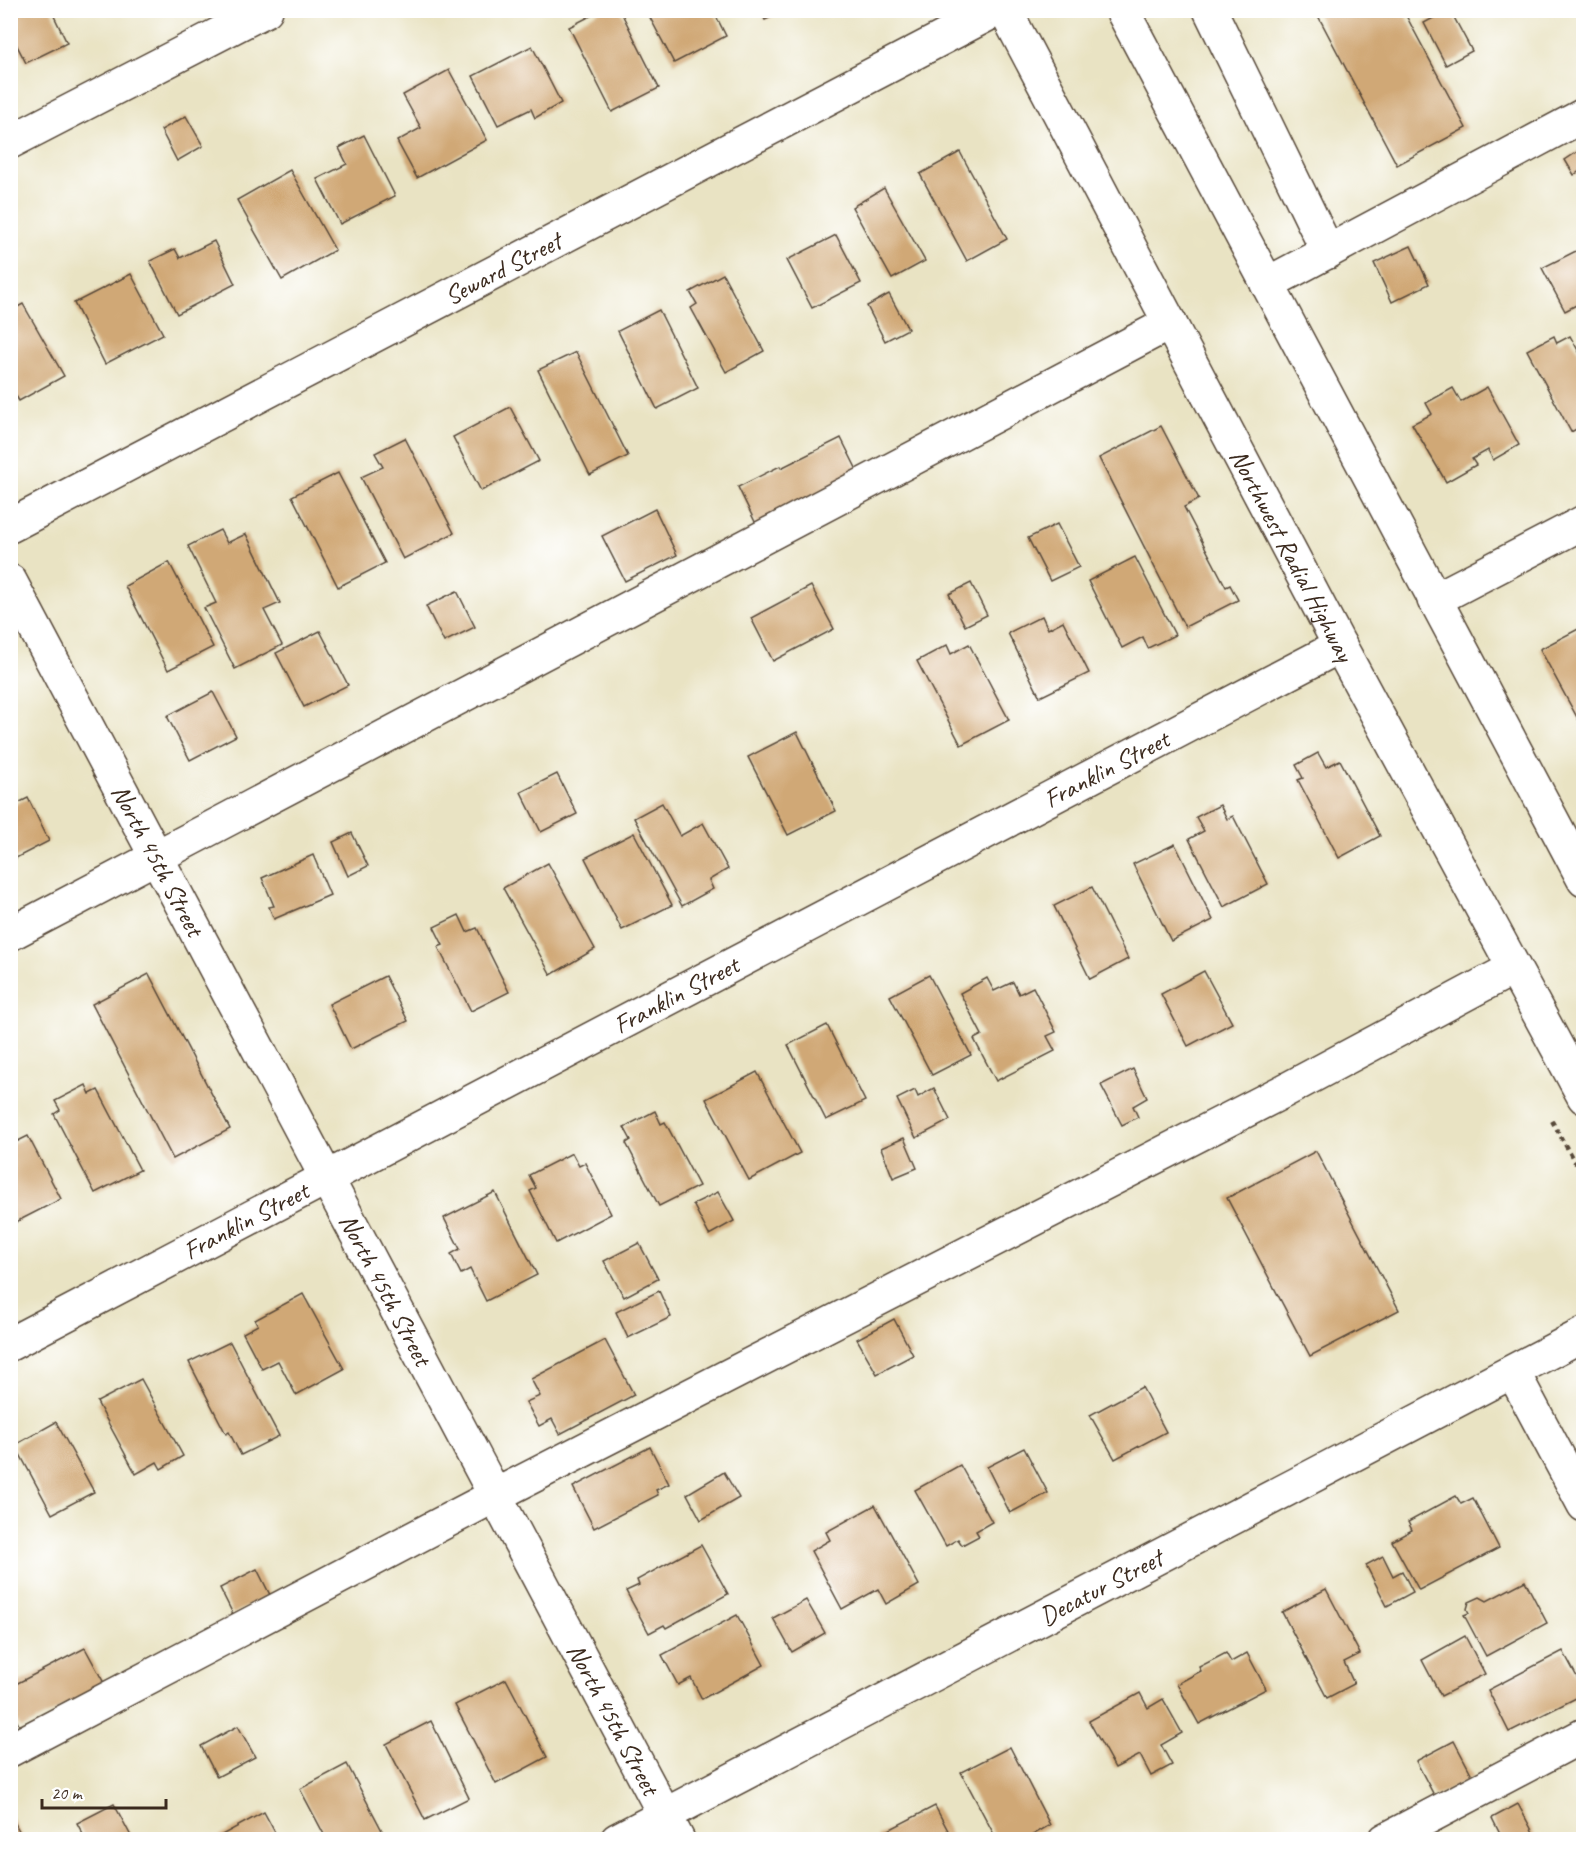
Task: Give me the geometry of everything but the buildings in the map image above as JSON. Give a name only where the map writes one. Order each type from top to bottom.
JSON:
[{"type":"street","points":[[10,142],[266,10]]},
{"type":"street","name":"Seward Street","points":[[10,526],[996,10]]},
{"type":"street","name":"Northwest Radial Highway","points":[[1005,10],[1340,646],[1584,1097]]},
{"type":"street","points":[[1122,10],[1584,880]]},
{"type":"street","points":[[1210,10],[1328,252]]},
{"type":"street","points":[[1267,284],[1584,116]]},
{"type":"street","points":[[10,934],[1170,323]]},
{"type":"street","points":[[1434,600],[1584,522]]},
{"type":"street","name":"North 45th Street","points":[[10,581],[671,1827]]},
{"type":"street","name":"Franklin Street","points":[[10,1344],[1340,646]]},
{"type":"street","points":[[10,1750],[496,1495],[1284,1091],[1514,968]]},
{"type":"street","name":"Decatur Street","points":[[617,1839],[671,1827],[1584,1334]]},
{"type":"street","points":[[1513,1372],[1584,1505]]},
{"type":"street","points":[[1384,1839],[1584,1735]]}]
